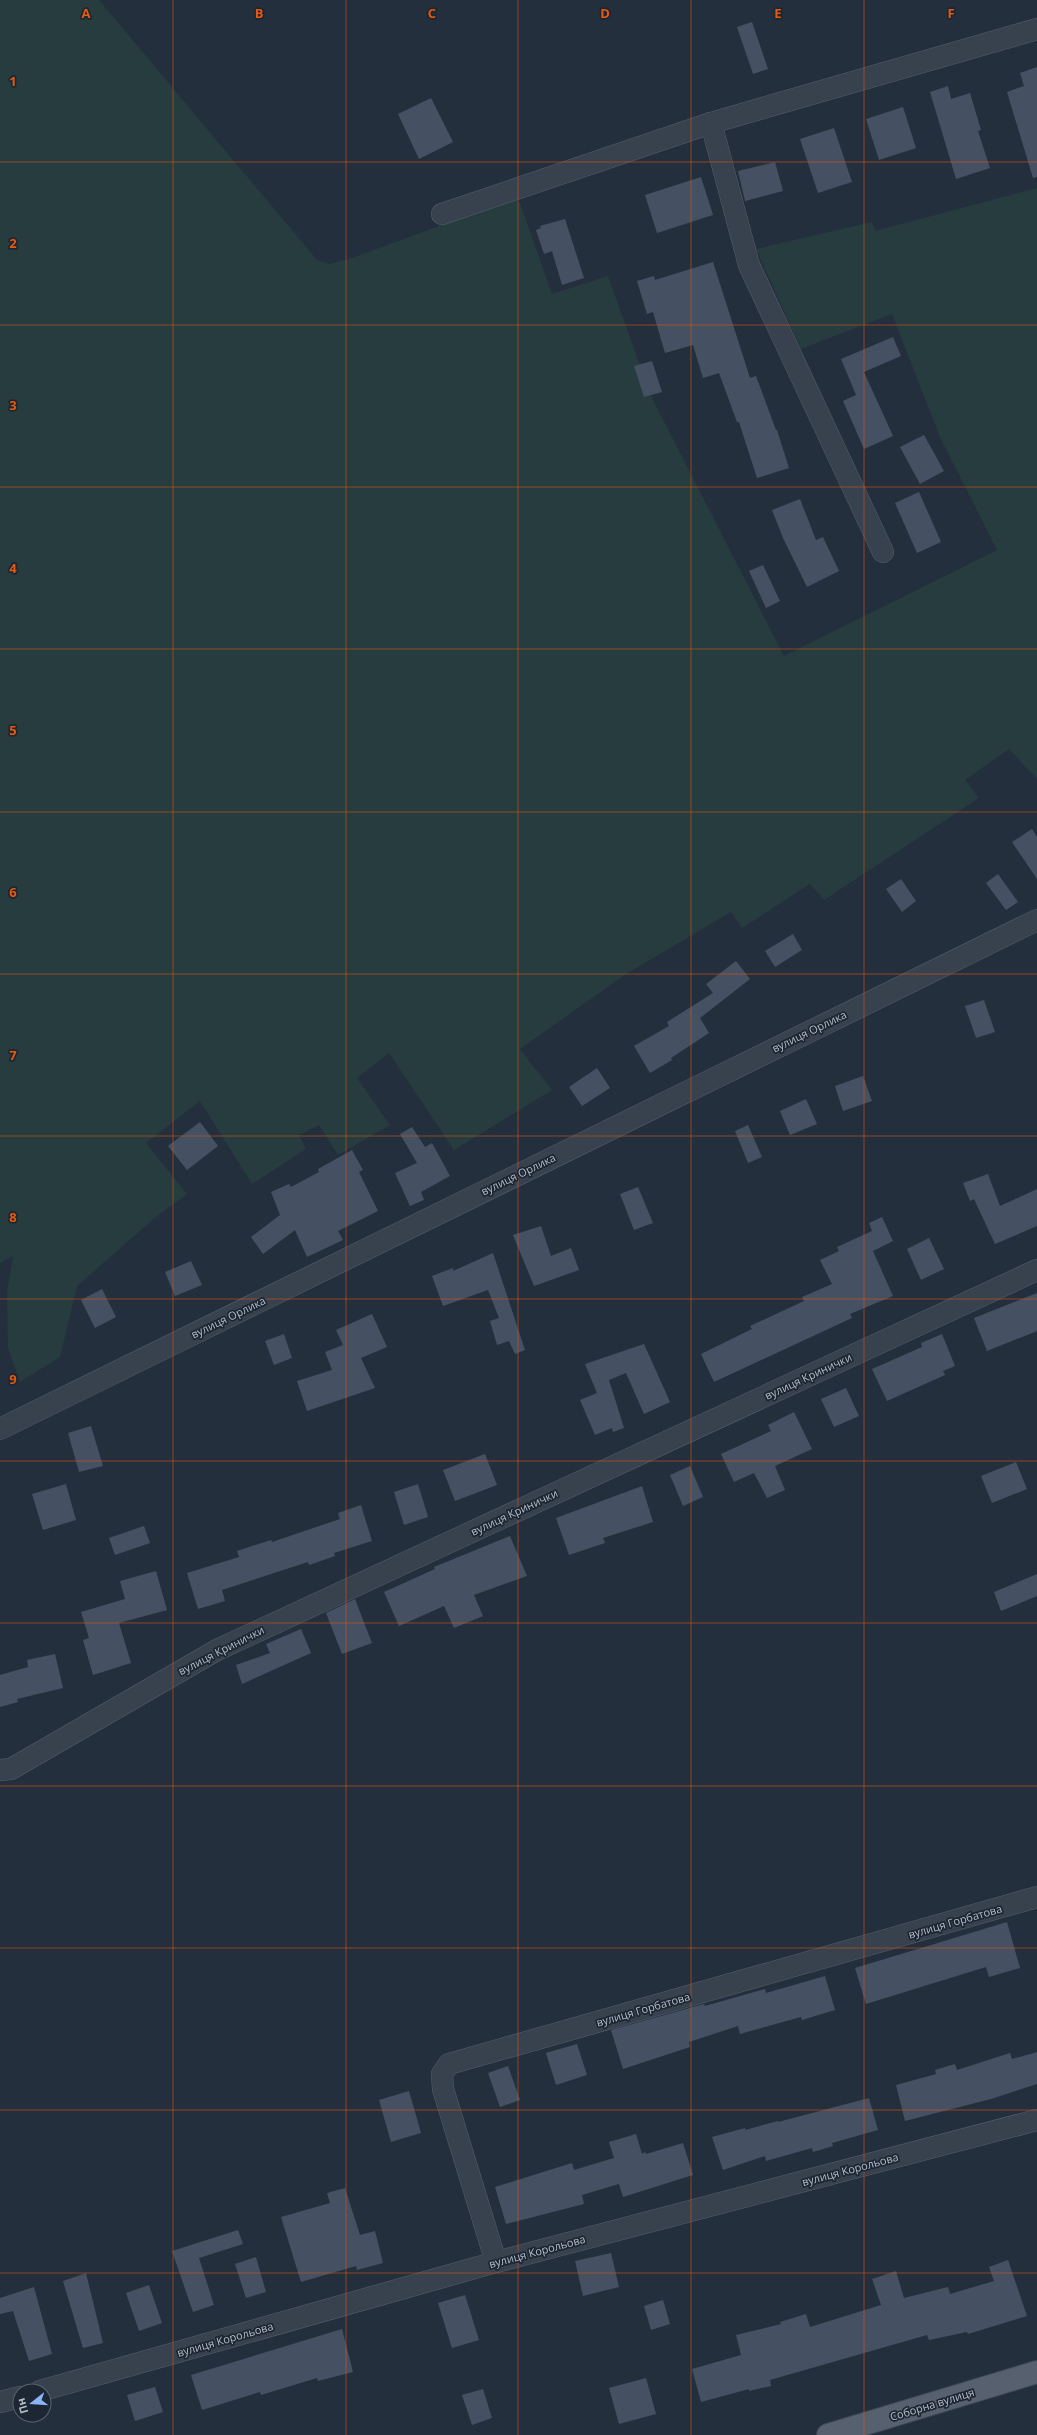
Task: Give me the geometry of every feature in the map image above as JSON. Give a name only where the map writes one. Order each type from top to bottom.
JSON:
[{"type":"main road","name":"Соборна вулиця","points":[[828,2435],[1037,2372]]},
{"type":"street","points":[[442,214],[711,123],[1037,29]]},
{"type":"street","points":[[711,123],[749,265],[882,552]]},
{"type":"street","name":"вулиця Орлика","points":[[0,1429],[1037,920]]},
{"type":"street","name":"вулиця Кринички","points":[[0,1770],[11,1769],[217,1650],[1037,1270]]},
{"type":"street","name":"вулиця Горбатова","points":[[496,2262],[443,2090],[442,2074],[449,2064],[1037,1897]]},
{"type":"street","name":"вулиця Корольова","points":[[52,2388],[496,2262],[1037,2120]]},
{"type":"street","points":[[0,2402],[12,2398]]},
{"type":"green space","points":[[0,0],[99,0],[317,260],[329,264],[352,258],[513,199],[520,203],[552,294],[608,276],[651,396],[784,656],[997,550],[940,437],[892,314],[801,349],[756,249],[872,222],[875,231],[1037,188],[1037,779],[1009,749],[965,780],[979,798],[824,900],[810,884],[742,928],[731,912],[626,974],[520,1049],[552,1090],[454,1150],[389,1053],[357,1078],[390,1125],[338,1155],[319,1125],[299,1135],[306,1149],[252,1184],[200,1101],[146,1143],[187,1194],[157,1216],[77,1286],[60,1357],[20,1382],[8,1348],[7,1292],[13,1256],[0,1263]]},
{"type":"building","points":[[752,22],[768,69],[753,74],[737,27]]},
{"type":"building","points":[[1037,67],[1037,177],[1033,178],[1007,92],[1024,86],[1020,73]]},
{"type":"building","points":[[948,86],[951,99],[970,93],[981,130],[978,131],[990,168],[956,179],[930,92]]},
{"type":"building","points":[[431,98],[453,142],[419,159],[398,114]]},
{"type":"building","points":[[903,107],[916,148],[879,160],[866,119]]},
{"type":"building","points":[[834,128],[852,182],[818,193],[800,139]]},
{"type":"building","points":[[775,162],[783,191],[745,201],[738,171]]},
{"type":"building","points":[[701,177],[713,215],[657,233],[645,195]]},
{"type":"building","points":[[565,219],[584,278],[562,285],[552,251],[544,254],[536,230],[541,228],[540,226]]},
{"type":"building","points":[[713,262],[750,378],[756,376],[777,430],[789,468],[757,478],[739,422],[737,422],[719,373],[703,378],[693,345],[665,353],[653,312],[647,314],[637,281],[654,276],[655,280]]},
{"type":"building","points":[[893,337],[901,356],[864,372],[893,436],[864,449],[843,401],[856,395],[841,359]]},
{"type":"building","points":[[652,361],[662,392],[644,397],[634,366]]},
{"type":"building","points":[[924,435],[944,471],[920,484],[900,447]]},
{"type":"building","points":[[919,492],[941,542],[917,553],[895,503]]},
{"type":"building","points":[[800,499],[816,540],[823,537],[839,571],[807,587],[783,538],[772,510]]},
{"type":"building","points":[[763,565],[780,601],[766,608],[749,571]]},
{"type":"building","points":[[1032,829],[1037,837],[1037,879],[1012,842]]},
{"type":"building","points":[[998,874],[1018,902],[1006,910],[986,883]]},
{"type":"building","points":[[901,879],[916,901],[902,912],[886,889]]},
{"type":"building","points":[[793,934],[802,950],[775,967],[765,951]]},
{"type":"building","points":[[736,961],[750,979],[700,1018],[709,1033],[671,1058],[672,1060],[650,1073],[634,1046],[669,1026],[667,1022],[713,993],[706,984]]},
{"type":"building","points":[[984,1000],[995,1032],[976,1038],[965,1006]]},
{"type":"building","points":[[597,1068],[610,1088],[582,1106],[569,1087]]},
{"type":"building","points":[[863,1076],[872,1101],[843,1111],[835,1086]]},
{"type":"building","points":[[806,1099],[817,1124],[790,1135],[780,1111]]},
{"type":"building","points":[[200,1122],[218,1146],[187,1170],[168,1146]]},
{"type":"building","points":[[748,1125],[762,1157],[748,1163],[735,1131]]},
{"type":"building","points":[[412,1127],[425,1147],[432,1143],[450,1176],[421,1192],[424,1200],[410,1206],[395,1173],[417,1163],[400,1134]]},
{"type":"building","points":[[352,1150],[363,1170],[359,1172],[378,1211],[338,1231],[343,1240],[307,1257],[295,1230],[263,1254],[251,1237],[280,1215],[271,1192],[289,1184],[291,1187],[319,1172],[318,1169]]},
{"type":"building","points":[[988,1174],[1000,1206],[1037,1189],[1037,1226],[995,1244],[974,1199],[970,1201],[963,1183]]},
{"type":"building","points":[[638,1187],[653,1223],[634,1230],[620,1194]]},
{"type":"building","points":[[882,1217],[893,1241],[873,1251],[893,1296],[850,1314],[852,1318],[714,1382],[701,1354],[752,1329],[750,1326],[804,1301],[802,1297],[832,1284],[820,1260],[839,1251],[837,1247],[872,1231],[869,1223]]},
{"type":"building","points":[[541,1226],[551,1256],[571,1248],[579,1270],[534,1286],[513,1235]]},
{"type":"building","points":[[929,1238],[944,1269],[921,1280],[907,1249]]},
{"type":"building","points":[[493,1253],[525,1350],[515,1354],[509,1341],[497,1345],[490,1321],[499,1318],[488,1290],[443,1306],[432,1276],[453,1268],[453,1271]]},
{"type":"building","points":[[191,1261],[202,1285],[175,1296],[165,1272]]},
{"type":"building","points":[[102,1289],[116,1317],[95,1328],[81,1300]]},
{"type":"building","points":[[1037,1293],[1037,1331],[987,1351],[974,1318]]},
{"type":"building","points":[[372,1314],[387,1347],[361,1358],[375,1388],[307,1411],[297,1381],[332,1370],[325,1352],[343,1345],[336,1330]]},
{"type":"building","points":[[284,1334],[292,1358],[274,1365],[265,1341]]},
{"type":"building","points":[[942,1334],[955,1366],[943,1371],[945,1375],[887,1401],[872,1369],[922,1347],[921,1343]]},
{"type":"building","points":[[644,1344],[670,1402],[644,1414],[626,1373],[609,1380],[624,1428],[613,1432],[612,1428],[595,1435],[580,1400],[597,1393],[585,1364]]},
{"type":"building","points":[[846,1388],[859,1416],[834,1427],[821,1399]]},
{"type":"building","points":[[794,1412],[812,1449],[775,1466],[785,1490],[767,1498],[754,1473],[734,1482],[721,1454],[771,1431],[768,1425]]},
{"type":"building","points":[[91,1426],[103,1466],[79,1472],[68,1433]]},
{"type":"building","points":[[485,1454],[497,1485],[455,1501],[443,1470]]},
{"type":"building","points":[[1016,1462],[1027,1489],[992,1503],[981,1476]]},
{"type":"building","points":[[690,1466],[703,1497],[683,1506],[670,1475]]},
{"type":"building","points":[[66,1484],[76,1520],[43,1530],[32,1494]]},
{"type":"building","points":[[418,1484],[428,1517],[404,1525],[394,1492]]},
{"type":"building","points":[[642,1486],[653,1522],[603,1538],[605,1543],[569,1555],[556,1518]]},
{"type":"building","points":[[361,1505],[372,1541],[334,1553],[335,1556],[309,1565],[308,1562],[222,1590],[225,1601],[198,1609],[187,1573],[239,1557],[237,1551],[271,1540],[272,1542],[340,1519],[338,1513]]},
{"type":"building","points":[[144,1526],[150,1543],[115,1555],[109,1538]]},
{"type":"building","points":[[510,1536],[527,1576],[474,1595],[483,1616],[454,1628],[444,1606],[399,1626],[384,1592],[435,1569],[434,1567]]},
{"type":"building","points":[[156,1571],[167,1610],[119,1623],[131,1663],[93,1675],[83,1640],[89,1638],[81,1612],[125,1599],[120,1581]]},
{"type":"building","points":[[1037,1574],[1037,1596],[1001,1611],[994,1592]]},
{"type":"building","points":[[355,1599],[372,1643],[342,1654],[326,1613]]},
{"type":"building","points":[[301,1629],[311,1653],[242,1684],[236,1665],[270,1653],[266,1644]]},
{"type":"building","points":[[55,1654],[63,1688],[17,1699],[18,1702],[0,1707],[0,1675],[28,1667],[27,1660]]},
{"type":"building","points":[[1007,1922],[1020,1968],[989,1977],[986,1967],[866,2004],[855,1968]]},
{"type":"building","points":[[825,1976],[835,2010],[802,2020],[801,2017],[740,2034],[738,2026],[689,2042],[690,2047],[623,2069],[611,2030],[704,2004],[705,2006],[765,1989],[766,1993]]},
{"type":"building","points":[[577,2044],[587,2075],[556,2085],[546,2053]]},
{"type":"building","points":[[1037,2052],[1037,2084],[991,2099],[905,2121],[896,2085],[936,2074],[935,2070],[955,2064],[957,2070],[1010,2053],[1012,2059]]},
{"type":"building","points":[[508,2066],[520,2100],[500,2107],[488,2073]]},
{"type":"building","points":[[409,2091],[421,2133],[391,2142],[379,2100]]},
{"type":"building","points":[[869,2098],[878,2130],[832,2143],[833,2146],[813,2152],[812,2148],[766,2161],[765,2156],[723,2170],[712,2137],[745,2128],[745,2130],[778,2122]]},
{"type":"building","points":[[636,2134],[642,2154],[683,2143],[693,2175],[623,2197],[619,2184],[582,2195],[584,2204],[506,2224],[495,2187],[572,2163],[574,2170],[614,2158],[609,2142]]},
{"type":"building","points":[[345,2188],[360,2235],[375,2231],[383,2263],[357,2270],[356,2266],[301,2282],[281,2217],[330,2203],[327,2193]]},
{"type":"building","points":[[238,2230],[243,2244],[199,2258],[214,2305],[193,2312],[172,2251]]},
{"type":"building","points":[[611,2253],[619,2287],[583,2296],[575,2261]]},
{"type":"building","points":[[256,2257],[266,2292],[246,2298],[235,2264]]},
{"type":"building","points":[[1008,2260],[1027,2316],[968,2334],[967,2332],[929,2340],[927,2335],[770,2380],[771,2386],[749,2391],[749,2389],[701,2402],[692,2369],[741,2355],[736,2335],[781,2324],[780,2322],[806,2314],[810,2327],[881,2305],[872,2279],[896,2271],[904,2298],[948,2287],[950,2294],[994,2281],[989,2267]]},
{"type":"building","points":[[86,2273],[103,2343],[83,2348],[63,2281]]},
{"type":"building","points":[[149,2285],[162,2323],[139,2331],[126,2293]]},
{"type":"building","points":[[34,2287],[52,2354],[29,2361],[13,2311],[0,2314],[0,2298]]},
{"type":"building","points":[[465,2295],[479,2340],[452,2348],[438,2303]]},
{"type":"building","points":[[663,2300],[670,2324],[651,2330],[644,2306]]},
{"type":"building","points":[[342,2329],[353,2372],[318,2381],[317,2378],[261,2395],[260,2392],[202,2410],[191,2375]]},
{"type":"building","points":[[646,2378],[656,2414],[619,2424],[609,2388]]},
{"type":"building","points":[[155,2387],[163,2412],[135,2421],[127,2395]]},
{"type":"building","points":[[483,2389],[492,2418],[472,2425],[462,2395]]}]
